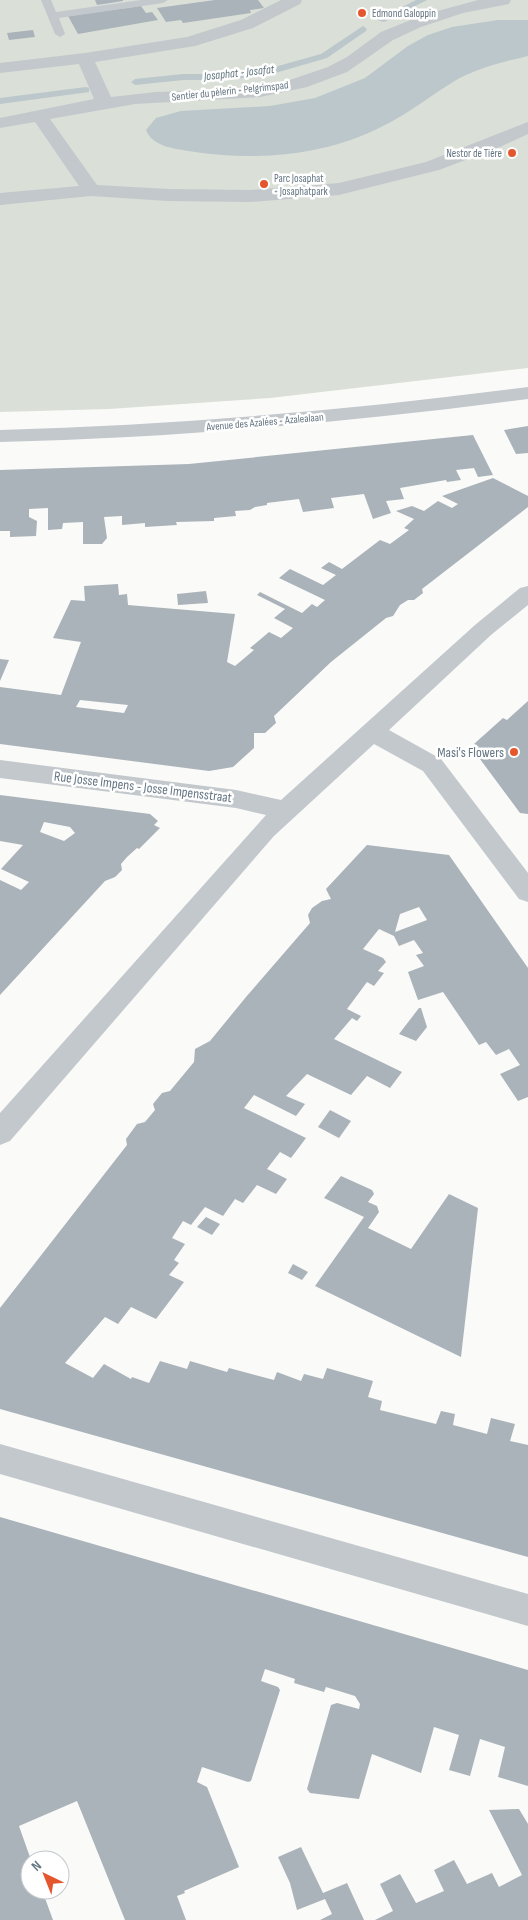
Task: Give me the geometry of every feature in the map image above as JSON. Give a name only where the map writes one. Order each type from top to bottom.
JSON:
[{"type":"street","points":[[0,68],[85,58],[189,42],[247,24],[294,0]]},
{"type":"street","name":"Sentier du pèlerin - Pelgrimspad","points":[[0,123],[40,117],[104,102],[136,98],[240,93],[298,84],[352,62],[386,37],[423,20],[466,6],[503,0]]},
{"type":"street","points":[[85,58],[104,102]]},
{"type":"street","points":[[40,117],[91,190]]},
{"type":"street","points":[[0,199],[91,190],[168,195],[251,196],[339,189],[432,166],[526,133]]},
{"type":"street","name":"Avenue des Azalées - Azalealaan","points":[[0,436],[215,427],[379,412],[528,393]]},
{"type":"street","points":[[0,1133],[265,830],[483,630],[528,593]]},
{"type":"street","points":[[372,732],[432,765],[516,857],[528,892]]},
{"type":"street","name":"Rue Josse Impens - Josse Impensstraat","points":[[0,769],[236,799],[285,810]]},
{"type":"street","points":[[0,1459],[528,1610]]},
{"type":"lane","points":[[46,0],[60,34]]},
{"type":"lane","points":[[51,16],[163,0]]},
{"type":"shaded area","name":"Parc Josaphat - Josaphatpark","points":[[0,0],[528,0],[528,368],[270,398],[109,409],[0,412]]},
{"type":"shaded area","points":[[498,20],[528,20],[528,56],[471,73],[453,82],[392,121],[361,136],[338,144],[291,154],[267,156],[219,155],[167,147],[154,141],[146,130],[156,118],[181,111],[270,106],[315,98],[365,78],[408,46],[428,35],[452,27]]},
{"type":"building","points":[[95,0],[123,0],[123,1],[97,5]]},
{"type":"building","points":[[215,0],[258,0],[264,8],[250,10],[251,13],[183,23],[181,20],[166,22],[157,8]]},
{"type":"building","points":[[141,6],[146,13],[152,12],[158,20],[78,34],[68,16]]},
{"type":"building","points":[[33,30],[35,37],[9,40],[7,33]]},
{"type":"building","points":[[528,426],[528,453],[516,454],[504,430]]},
{"type":"building","points":[[473,435],[493,475],[478,477],[474,468],[456,470],[461,480],[447,482],[446,480],[400,488],[404,499],[386,501],[391,513],[373,519],[364,494],[331,498],[334,508],[303,512],[299,499],[267,503],[267,505],[250,510],[235,511],[236,516],[214,518],[214,521],[176,522],[177,525],[145,527],[145,523],[122,525],[122,516],[104,517],[107,538],[102,544],[83,544],[83,522],[63,523],[62,529],[48,530],[48,508],[29,509],[29,517],[37,521],[36,536],[10,537],[10,531],[0,531],[0,470],[189,464]]},
{"type":"building","points":[[493,478],[528,496],[528,507],[422,589],[423,593],[414,600],[408,600],[400,605],[393,616],[386,618],[331,662],[274,716],[276,723],[265,733],[254,733],[254,748],[233,767],[209,771],[0,744],[0,687],[61,695],[81,642],[53,638],[71,600],[85,601],[84,586],[118,584],[119,595],[127,594],[128,605],[235,614],[227,662],[235,666],[254,650],[250,648],[269,632],[281,638],[293,628],[274,618],[285,609],[257,595],[260,592],[302,613],[312,604],[317,607],[325,600],[279,578],[290,569],[323,585],[336,575],[321,568],[329,562],[342,569],[380,540],[390,544],[409,530],[404,528],[414,519],[396,511],[412,506],[424,511],[438,501],[452,508],[458,504],[442,496]],"holes":[[[80,700],[128,705],[124,713],[76,707]]]},
{"type":"building","points":[[206,591],[208,603],[178,605],[177,594]]},
{"type":"building","points":[[0,659],[9,660],[0,681]]},
{"type":"building","points":[[528,701],[528,814],[520,813],[477,755],[476,749],[479,747],[474,744],[503,718],[507,720]]},
{"type":"building","points":[[0,795],[150,814],[158,821],[154,825],[160,828],[139,849],[137,848],[127,857],[121,864],[122,870],[115,877],[105,881],[0,995],[0,880],[21,890],[29,882],[1,869],[23,845],[0,841]],"holes":[[[44,822],[70,827],[75,833],[64,841],[40,832]]]},
{"type":"building","points":[[367,845],[449,855],[528,968],[528,1097],[518,1101],[500,1074],[520,1065],[509,1049],[496,1055],[486,1042],[479,1045],[443,992],[418,1000],[408,972],[424,966],[416,955],[423,953],[414,940],[399,946],[394,936],[379,929],[363,949],[383,958],[386,962],[378,971],[384,973],[374,986],[367,982],[347,1009],[361,1016],[357,1021],[352,1018],[334,1039],[402,1072],[390,1088],[367,1076],[351,1095],[307,1074],[286,1096],[305,1104],[296,1116],[254,1095],[244,1108],[306,1138],[291,1158],[280,1152],[267,1169],[287,1179],[276,1194],[257,1185],[243,1203],[235,1199],[223,1216],[205,1207],[191,1225],[183,1221],[172,1238],[185,1244],[174,1260],[179,1263],[169,1275],[184,1282],[156,1319],[131,1307],[118,1324],[105,1317],[65,1363],[93,1378],[104,1364],[131,1379],[132,1377],[149,1383],[160,1361],[187,1369],[190,1361],[227,1372],[229,1368],[274,1380],[277,1372],[301,1381],[304,1374],[323,1379],[327,1368],[373,1381],[368,1397],[382,1401],[380,1410],[436,1424],[441,1411],[455,1414],[453,1425],[487,1434],[491,1418],[515,1424],[510,1441],[528,1445],[528,1557],[0,1409],[0,1308],[127,1145],[126,1139],[137,1124],[145,1122],[155,1110],[153,1104],[162,1093],[170,1091],[194,1062],[195,1049],[210,1041],[310,923],[308,915],[312,908],[322,901],[331,899],[326,889]],"holes":[[[419,907],[427,920],[395,932],[400,914]]]},
{"type":"building","points":[[419,1008],[421,1008],[427,1027],[416,1041],[399,1034]]},
{"type":"building","points":[[330,1110],[351,1121],[339,1138],[318,1127]]},
{"type":"building","points":[[341,1176],[372,1190],[374,1194],[368,1202],[377,1206],[379,1212],[368,1228],[411,1249],[449,1194],[478,1208],[461,1357],[315,1286],[364,1217],[324,1198]]},
{"type":"building","points":[[206,1217],[220,1224],[212,1235],[197,1227]]},
{"type":"building","points":[[293,1264],[308,1272],[302,1280],[288,1273]]},
{"type":"building","points":[[0,1517],[528,1670],[528,1786],[498,1777],[505,1747],[480,1739],[470,1776],[449,1770],[459,1735],[434,1727],[421,1773],[372,1754],[359,1799],[310,1793],[307,1789],[331,1705],[337,1703],[359,1709],[360,1704],[355,1696],[326,1687],[324,1692],[294,1683],[295,1679],[265,1669],[261,1681],[278,1687],[280,1690],[251,1781],[248,1782],[202,1767],[197,1782],[207,1787],[239,1867],[184,1891],[185,1893],[177,1896],[186,1920],[125,1920],[77,1801],[19,1826],[27,1850],[20,1850],[20,1900],[46,1900],[53,1920],[0,1920]]},
{"type":"building","points":[[519,1809],[528,1824],[528,1920],[375,1920],[393,1911],[380,1884],[400,1874],[416,1903],[444,1891],[434,1870],[454,1860],[467,1884],[492,1873],[499,1887],[522,1875],[489,1810]]},
{"type":"building","points":[[301,1847],[323,1893],[347,1883],[364,1920],[320,1920],[332,1914],[325,1899],[297,1910],[290,1883],[278,1857]]},
{"type":"waterway","name":"Josaphat - Josafat","points":[[381,20],[423,0]]},
{"type":"waterway","name":"Josaphat - Josafat","points":[[135,82],[183,77],[223,77],[265,73],[324,56],[363,29]]},
{"type":"waterway","name":"Josaphat - Josafat","points":[[0,101],[86,90]]},
{"type":"place","name":"Edmond Galoppin","points":[[362,13]]},
{"type":"place","name":"Nestor de Tière","points":[[512,153]]},
{"type":"place","name":"Parc Josaphat - Josaphatpark","points":[[264,184]]},
{"type":"place","name":"Masi's Flowers","points":[[514,752]]}]
